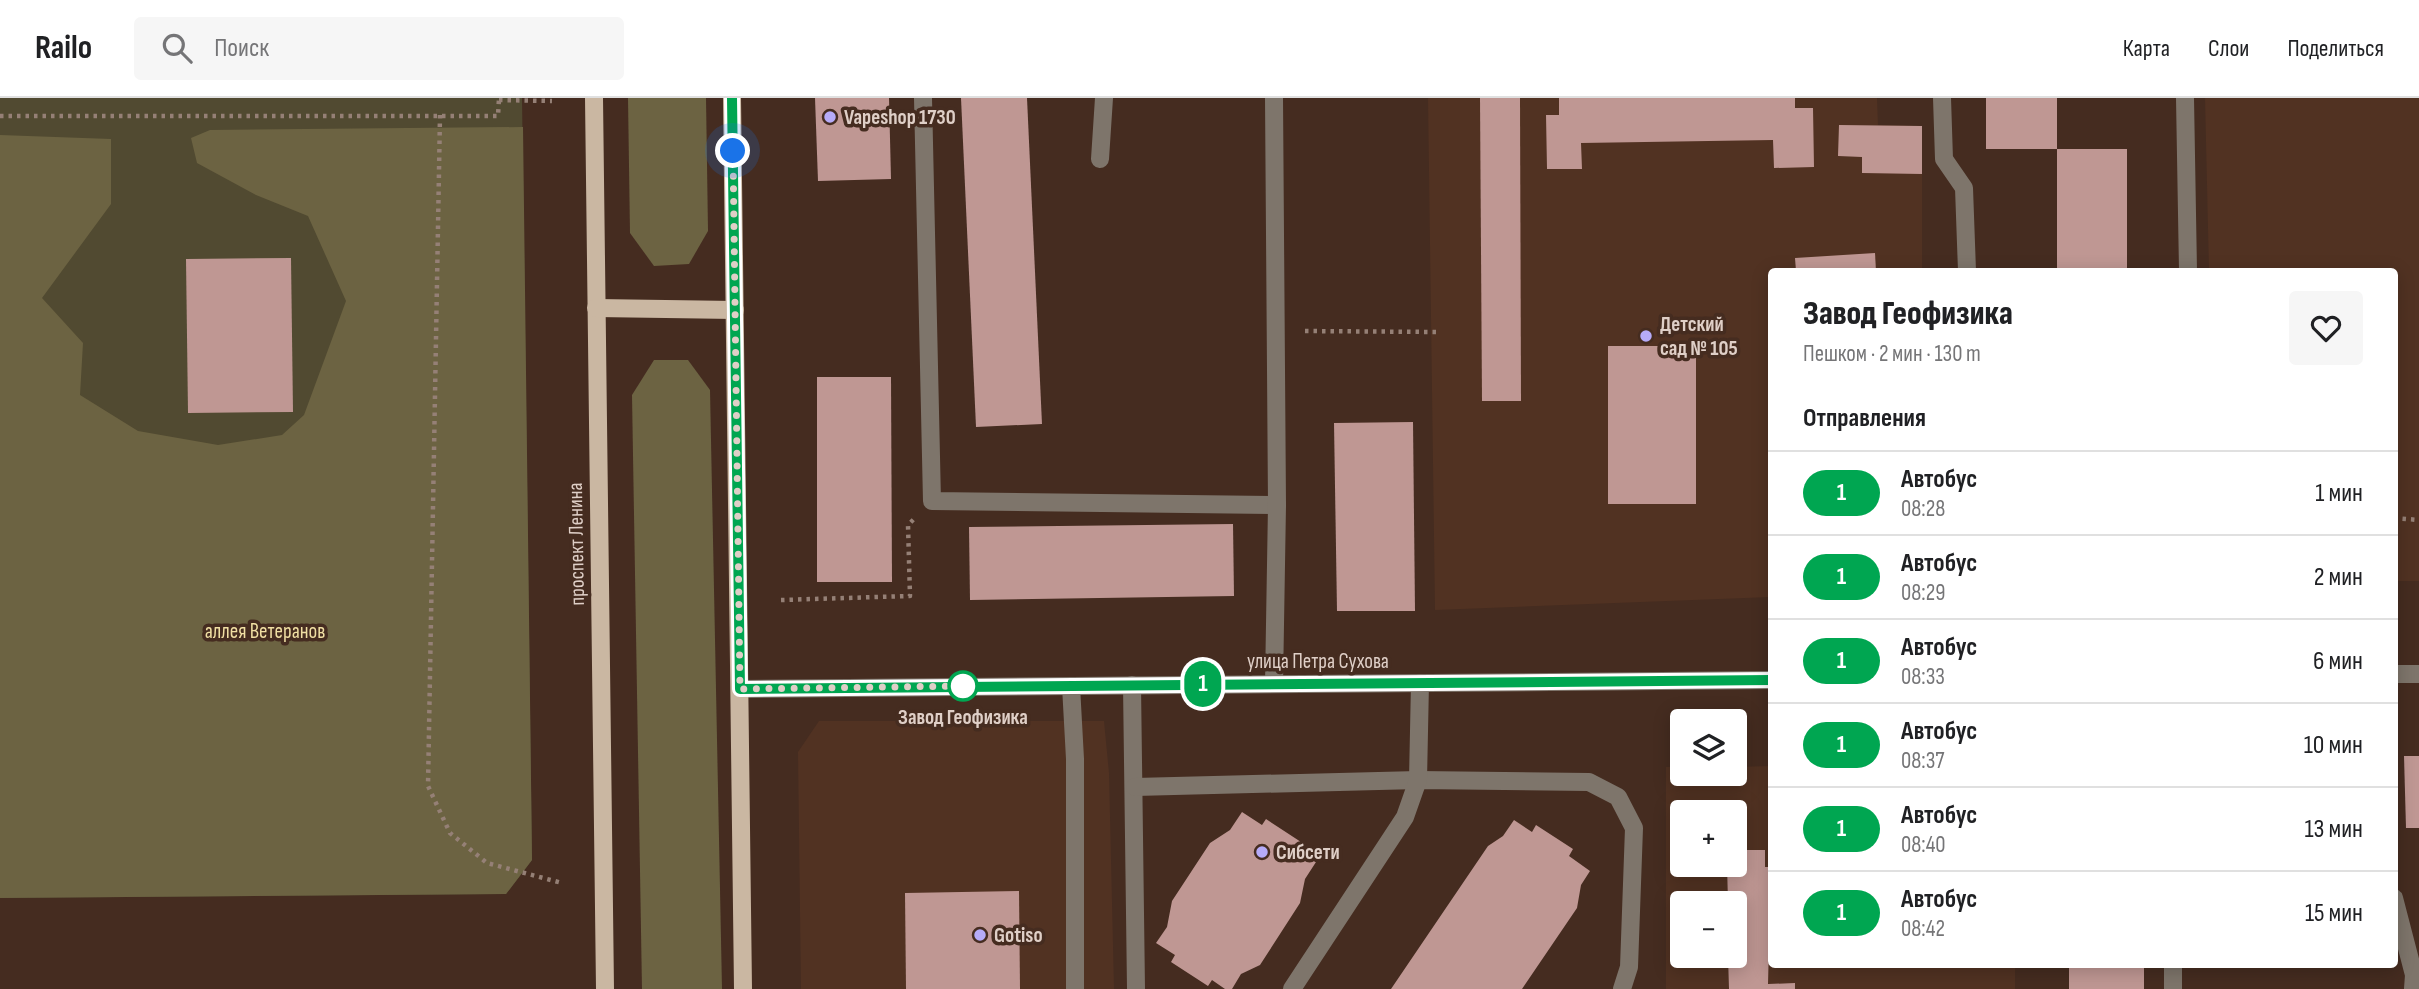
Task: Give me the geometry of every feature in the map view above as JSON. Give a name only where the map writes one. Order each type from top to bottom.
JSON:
[{"type":"main road","name":"проспект Ленина","points":[[594,98],[605,989]]},
{"type":"main road","points":[[732,98],[743,989]]},
{"type":"main road","points":[[596,308],[735,310]]},
{"type":"street","points":[[923,98],[932,501],[1277,505]]},
{"type":"street","points":[[1100,159],[1104,98]]},
{"type":"street","points":[[1274,98],[1277,505],[1274,684]]},
{"type":"street","points":[[1942,98],[1944,159],[1964,188],[1967,268]]},
{"type":"street","points":[[2185,98],[2188,268]]},
{"type":"street","points":[[2398,674],[2419,674]]},
{"type":"street","name":"улица Петра Сухова","points":[[740,689],[1768,680]]},
{"type":"street","points":[[1292,989],[1405,817],[1418,780],[1420,682]]},
{"type":"street","points":[[1132,685],[1136,989]]},
{"type":"street","points":[[1071,686],[1075,989]]},
{"type":"street","points":[[1135,787],[1418,780],[1589,782],[1618,797],[1634,828],[1629,967],[1622,989]]},
{"type":"street","points":[[2398,914],[2415,980]]},
{"type":"street","points":[[2173,989],[2174,968]]},
{"type":"path","points":[[0,116],[498,116],[499,99],[552,101]]},
{"type":"path","points":[[440,115],[428,786],[450,834],[487,863],[562,883]]},
{"type":"path","points":[[1276,331],[1437,332]]},
{"type":"path","points":[[781,600],[910,596],[908,524],[932,501]]},
{"type":"path","points":[[2398,519],[2419,520]]},
{"type":"shaded area","name":"Детский сад № 105","points":[[1428,98],[1877,98],[1878,125],[1922,126],[1922,268],[1768,268],[1768,597],[1435,610]]},
{"type":"shaded area","points":[[2205,98],[2419,98],[2419,581],[2398,581],[2398,268],[2209,268]]},
{"type":"shaded area","points":[[819,721],[1104,721],[1109,773],[1114,989],[801,989],[798,752]]},
{"type":"shaded area","points":[[1768,766],[1768,968],[2015,968],[2015,989],[1666,989],[1666,767],[1670,767],[1670,786],[1747,786],[1747,767]]},
{"type":"green space","name":"аллея Ветеранов","points":[[0,98],[522,98],[532,860],[506,894],[0,898]]},
{"type":"green space","points":[[628,98],[706,98],[708,231],[689,264],[654,266],[630,233]]},
{"type":"green space","name":"аллея Ветеранов","points":[[523,127],[532,860],[506,894],[0,898],[0,135],[111,139],[111,204],[42,298],[83,343],[80,395],[138,431],[218,445],[282,435],[304,415],[346,301],[308,216],[256,195],[197,163],[191,138],[210,130]]},
{"type":"green space","points":[[654,360],[688,360],[710,390],[722,989],[642,989],[632,395]]},
{"type":"building","points":[[815,98],[889,98],[891,179],[818,181]]},
{"type":"building","points":[[961,98],[1027,98],[1042,424],[976,427]]},
{"type":"building","points":[[1480,98],[1520,98],[1521,401],[1482,401]]},
{"type":"building","points":[[1559,98],[1795,98],[1795,108],[1813,108],[1814,167],[1774,168],[1773,140],[1581,143],[1582,169],[1547,169],[1546,115],[1559,115]]},
{"type":"building","points":[[1986,98],[2057,98],[2057,149],[1986,149]]},
{"type":"building","points":[[1839,125],[1922,126],[1922,174],[1862,173],[1862,157],[1838,156]]},
{"type":"building","points":[[2057,149],[2127,149],[2127,268],[2057,268]]},
{"type":"building","points":[[1875,253],[1876,268],[1796,268],[1795,258]]},
{"type":"building","points":[[291,258],[293,412],[188,413],[186,259]]},
{"type":"building","points":[[1608,346],[1696,346],[1696,504],[1608,504]]},
{"type":"building","points":[[817,377],[891,377],[892,582],[817,582]]},
{"type":"building","points":[[1413,422],[1415,611],[1337,611],[1334,423]]},
{"type":"building","points":[[1233,524],[1234,596],[970,600],[969,527]]},
{"type":"building","points":[[2404,756],[2419,756],[2419,828],[2406,828]]},
{"type":"building","points":[[1242,812],[1262,825],[1266,819],[1301,842],[1296,849],[1316,862],[1305,879],[1300,903],[1260,965],[1241,974],[1232,989],[1225,989],[1212,980],[1208,986],[1171,962],[1175,955],[1156,943],[1167,927],[1172,901],[1210,843],[1230,830]]},
{"type":"building","points":[[1514,820],[1532,832],[1536,825],[1573,849],[1569,856],[1590,871],[1581,885],[1577,908],[1522,989],[1391,989],[1488,846],[1503,836]]},
{"type":"building","points":[[1747,850],[1765,850],[1765,867],[1768,867],[1768,984],[1795,983],[1795,989],[1729,989],[1728,968],[1747,968],[1747,891],[1728,891],[1727,877],[1747,877]]},
{"type":"building","points":[[1019,891],[1020,989],[906,989],[905,893]]},
{"type":"building","points":[[2069,968],[2144,968],[2144,989],[2069,989]]},
{"type":"bus line","name":"1","points":[[732,98],[740,689],[1768,680]]},
{"type":"place","name":"Vapeshop 1730","points":[[830,117]]},
{"type":"place","name":"Детский сад № 105","points":[[1646,336]]},
{"type":"place","name":"Завод Геофизика","points":[[963,686]]},
{"type":"place","name":"Сибсети","points":[[1262,852]]},
{"type":"place","name":"Gotiso","points":[[980,935]]},
{"type":"route","points":[[733,151],[740,689],[963,686]]}]
